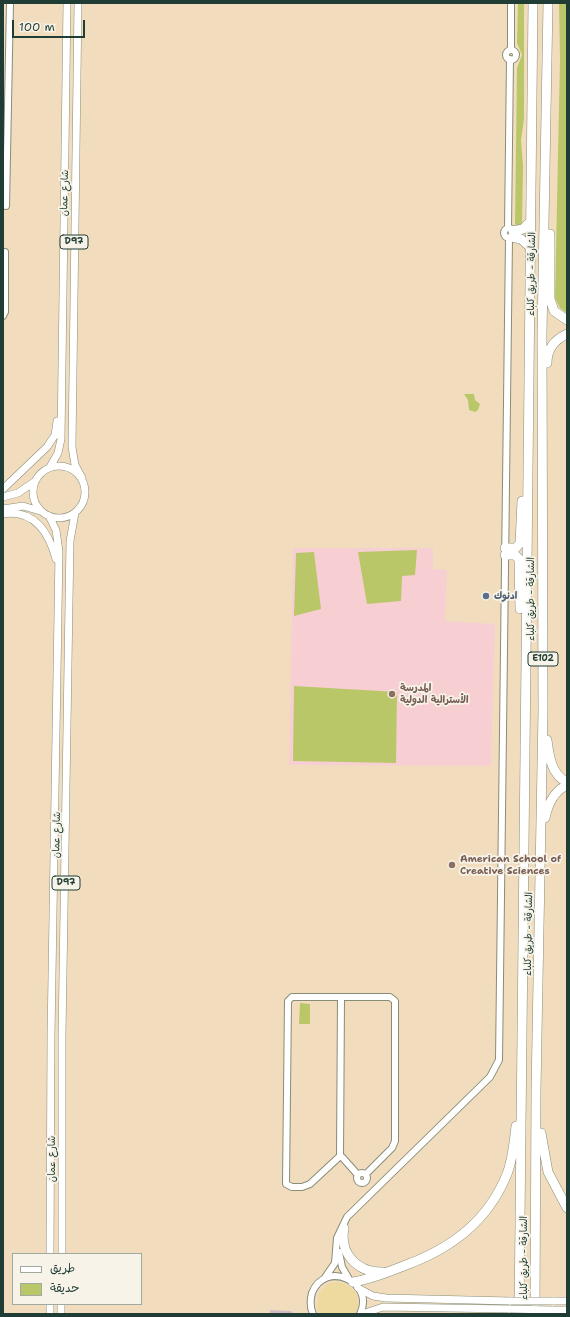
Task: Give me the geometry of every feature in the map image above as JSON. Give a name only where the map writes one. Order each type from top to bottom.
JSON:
[{"type":"highway","name":"الشارقة - طريق كلباء","points":[[519,1314],[532,3]]},
{"type":"highway","name":"الشارقة - طريق كلباء","points":[[535,1314],[536,1090],[542,839],[543,712],[542,334],[548,3]]},
{"type":"highway","points":[[547,62],[550,47],[553,3]]},
{"type":"highway","points":[[546,162],[551,181],[550,299],[554,311],[567,320]]},
{"type":"highway","points":[[511,234],[523,229],[530,222]]},
{"type":"highway","points":[[511,234],[530,247]]},
{"type":"highway","points":[[542,506],[545,481],[547,358],[553,344],[567,334]]},
{"type":"highway","points":[[505,552],[516,548],[520,543],[523,484],[528,465]]},
{"type":"highway","points":[[505,552],[517,556],[519,559],[521,623],[526,642]]},
{"type":"highway","points":[[543,712],[551,762],[556,773],[567,782]]},
{"type":"highway","points":[[542,839],[549,803],[555,793],[567,785]]},
{"type":"highway","points":[[536,1090],[546,1162],[553,1183],[567,1208]]},
{"type":"highway","points":[[353,1283],[388,1272],[443,1250],[464,1234],[486,1210],[498,1192],[507,1173],[512,1154],[517,1118],[521,1109]]},
{"type":"highway","points":[[344,1228],[343,1239],[345,1250],[355,1264],[371,1272],[388,1272]]},
{"type":"main road","name":"شارع عمان","points":[[50,467],[58,453],[60,444],[67,3]]},
{"type":"main road","name":"شارع عمان","points":[[78,3],[72,447],[75,465],[82,478]]},
{"type":"main road","points":[[3,489],[50,443],[56,431],[58,407],[61,397]]},
{"type":"main road","points":[[3,497],[23,491],[34,482],[38,476],[50,467],[59,465],[76,471],[82,478],[85,493],[80,507],[75,513],[62,518],[49,516],[42,511],[23,506],[3,509]]},
{"type":"main road","points":[[34,482],[34,498],[42,511]]},
{"type":"main road","name":"شارع عمان","points":[[62,1253],[62,1035],[70,541],[75,513]]},
{"type":"main road","points":[[3,514],[21,515],[40,526],[51,541],[59,565]]},
{"type":"main road","name":"شارع عمان","points":[[49,516],[58,537],[59,565],[51,1036],[50,1253]]},
{"type":"main road","points":[[353,1283],[373,1296],[386,1298],[567,1301]]},
{"type":"main road","points":[[361,1314],[382,1307],[567,1310]]},
{"type":"street","points":[[6,206],[5,126],[10,3]]},
{"type":"street","points":[[313,1314],[310,1303],[311,1296],[316,1285],[324,1279],[335,1263],[339,1230],[347,1217],[490,1077],[499,1060],[505,552],[511,234],[510,59],[516,55],[515,52],[511,50],[511,3]]},
{"type":"street","points":[[3,316],[5,312],[4,264],[6,252]]},
{"type":"street","points":[[340,1157],[308,1185],[292,1187],[286,1184],[288,1001],[294,996],[390,997],[395,1004],[395,1141],[392,1148],[366,1174],[361,1173],[358,1175]]},
{"type":"street","points":[[341,996],[340,1157],[358,1175],[359,1182],[366,1182],[374,1190]]},
{"type":"street","points":[[366,1174],[368,1178],[366,1182]]},
{"type":"street","points":[[355,1210],[340,1238],[338,1254],[342,1267],[363,1299],[361,1314]]},
{"type":"street","points":[[324,1279],[336,1276],[353,1283]]},
{"type":"shaded area","name":"المدرسة الأسترالية الدولية","points":[[293,548],[433,548],[433,569],[447,570],[445,621],[495,624],[491,766],[289,765]]},
{"type":"shaded area","points":[[270,1310],[291,1311],[294,1314],[270,1314]]},
{"type":"green space","points":[[518,3],[524,3],[524,119],[521,140],[523,167],[522,223],[517,227],[515,224],[517,68],[522,55],[517,43]]},
{"type":"green space","points":[[559,3],[567,3],[567,313],[560,308],[555,298],[560,60]]},
{"type":"green space","points":[[464,394],[474,394],[475,400],[480,404],[478,410],[475,412],[469,410],[468,400]]},
{"type":"green space","points":[[417,550],[415,575],[402,576],[401,601],[367,604],[358,552]]},
{"type":"green space","points":[[314,552],[321,609],[294,616],[296,553]]},
{"type":"green space","points":[[294,686],[397,692],[396,763],[293,761]]},
{"type":"green space","points":[[300,1003],[310,1004],[310,1024],[299,1024]]},
{"type":"sand","points":[[339,1282],[349,1286],[355,1293],[358,1302],[356,1313],[320,1314],[317,1307],[319,1293],[329,1283]]},
{"type":"place","name":"ادنوك","points":[[486,596]]},
{"type":"place","name":"المدرسة الأسترالية الدولية","points":[[392,694]]},
{"type":"place","name":"American School of Creative Sciences","points":[[452,865]]}]
